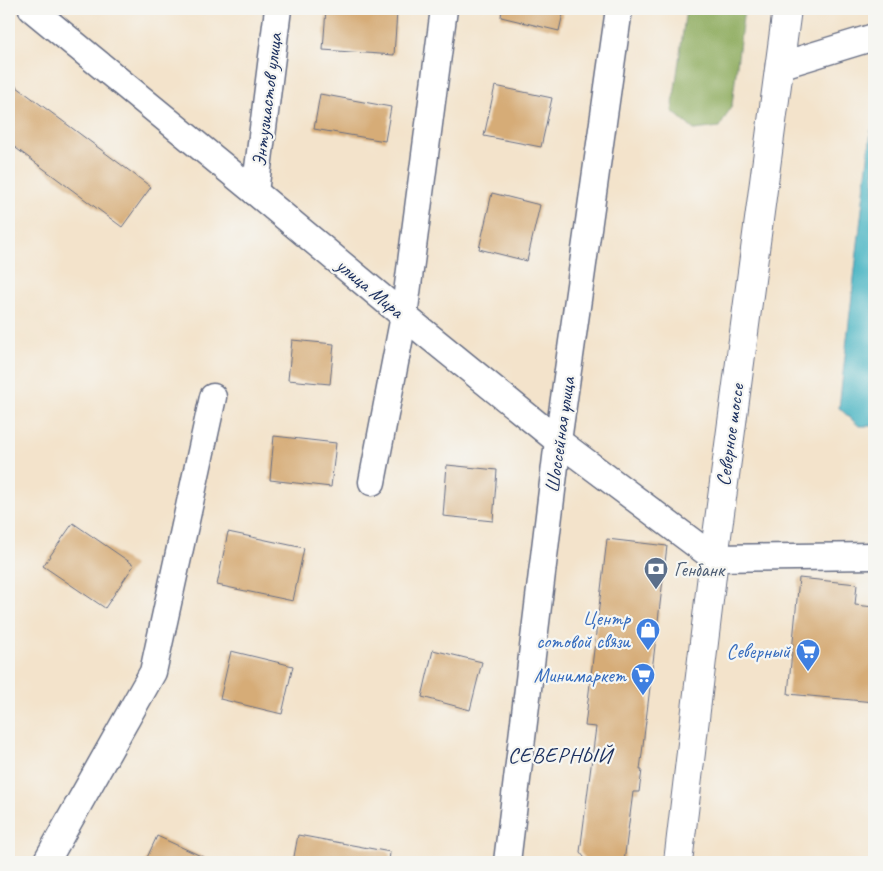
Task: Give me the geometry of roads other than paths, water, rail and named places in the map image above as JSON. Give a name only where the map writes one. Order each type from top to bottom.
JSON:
[{"type":"main road","name":"Северное шоссе","points":[[678,862],[714,558],[787,9]]},
{"type":"street","name":"улица Мира","points":[[32,9],[558,441],[714,558]]},
{"type":"street","name":"Энтузиастов улица","points":[[255,192],[278,9]]},
{"type":"street","points":[[372,482],[404,316],[444,9]]},
{"type":"street","name":"Шоссейная улица","points":[[507,862],[558,441],[619,9]]},
{"type":"street","points":[[779,66],[874,37]]},
{"type":"street","points":[[46,862],[153,672],[213,397]]},
{"type":"street","points":[[714,558],[874,556]]},
{"type":"water","points":[[874,124],[874,426],[859,426],[839,408],[871,131]]},
{"type":"place","name":"Генбанк","points":[[656,590]]},
{"type":"place","name":"Центр сотовой связи","points":[[648,651]]},
{"type":"place","name":"Северный","points":[[808,672]]},
{"type":"place","name":"Минимаркет","points":[[643,696]]},
{"type":"district","name":"СЕВЕРНЫЙ","points":[[560,755]]}]
